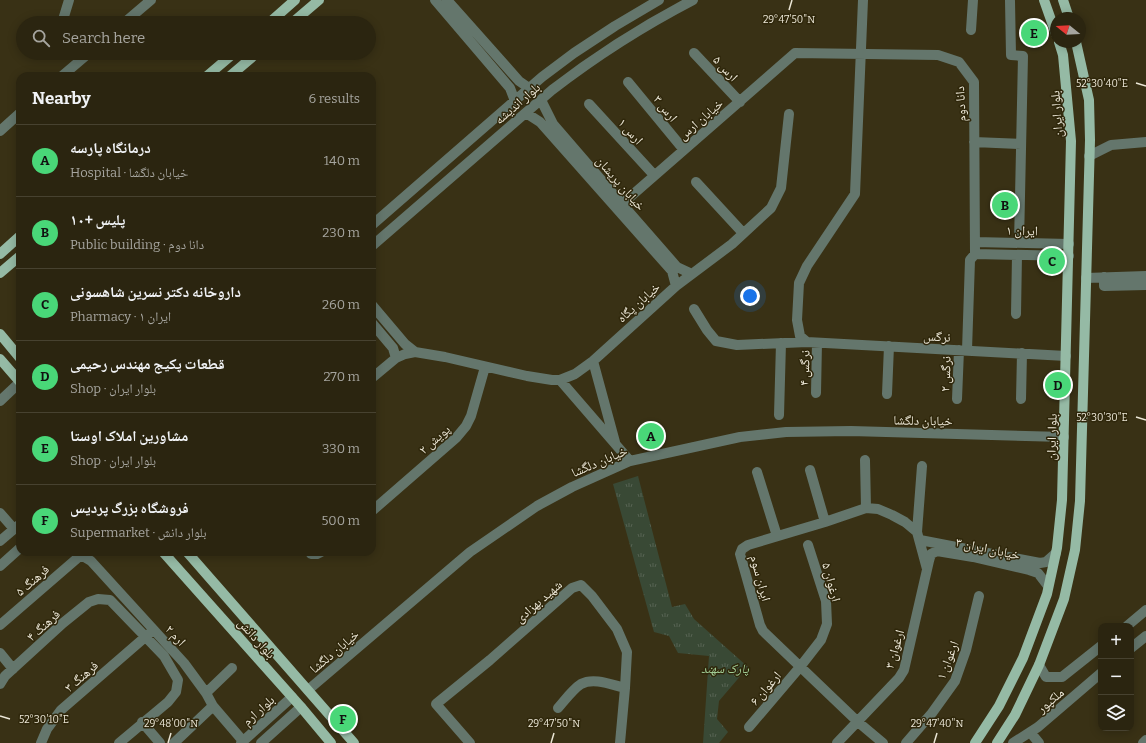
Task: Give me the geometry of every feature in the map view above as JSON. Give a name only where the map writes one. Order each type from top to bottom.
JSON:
[{"type":"main road","points":[[277,16],[295,0]]},
{"type":"main road","points":[[300,16],[319,0]]},
{"type":"main road","points":[[1063,0],[1067,12]]},
{"type":"main road","points":[[1047,2],[1050,13]]},
{"type":"main road","name":"بلوار ایران","points":[[975,743],[999,706],[1023,658],[1047,594],[1056,553],[1062,500],[1071,141],[1063,55],[1061,48]]},
{"type":"main road","points":[[997,743],[1015,716],[1039,665],[1064,599],[1075,550],[1080,501],[1089,156],[1089,100],[1077,48]]},
{"type":"main road","points":[[212,72],[226,60]]},
{"type":"main road","points":[[235,72],[249,60]]},
{"type":"main road","points":[[0,254],[16,240]]},
{"type":"main road","points":[[0,273],[16,259]]},
{"type":"main road","points":[[0,334],[16,353]]},
{"type":"main road","points":[[0,359],[16,377]]},
{"type":"main road","name":"بلوار دانش","points":[[167,556],[301,707],[331,743]]},
{"type":"main road","name":"بلوار دانش","points":[[190,556],[354,743]]},
{"type":"street","points":[[64,16],[69,0]]},
{"type":"street","points":[[132,16],[151,0]]},
{"type":"street","points":[[435,0],[510,88],[515,101]]},
{"type":"street","points":[[447,0],[519,81],[529,88]]},
{"type":"street","name":"بلوار اندیشه","points":[[376,222],[529,88],[574,53],[615,26],[659,0]]},
{"type":"street","name":"بلوار اندیشه","points":[[376,243],[540,100],[583,66],[623,39],[693,0]]},
{"type":"street","points":[[812,343],[800,336],[796,320],[799,284],[807,266],[855,194],[863,0]]},
{"type":"street","points":[[971,30],[973,0]]},
{"type":"street","points":[[1010,1],[1011,54],[1023,56],[1019,243]]},
{"type":"street","name":"ارس ۵","points":[[694,53],[740,102]]},
{"type":"street","name":"دانا دوم","points":[[795,53],[938,55],[959,62],[974,82],[975,254]]},
{"type":"street","name":"خیابان ارس","points":[[622,204],[795,53]]},
{"type":"street","points":[[67,72],[81,60]]},
{"type":"street","name":"ارس ۳","points":[[628,82],[684,150]]},
{"type":"street","name":"خیابان پریشان","points":[[540,100],[553,124],[677,267],[692,274]]},
{"type":"street","name":"ارس ۱","points":[[589,104],[654,176]]},
{"type":"street","name":"خیابان پریشان","points":[[526,113],[540,122],[672,272],[676,286]]},
{"type":"street","name":"خیابان پگاه","points":[[560,380],[575,374],[592,361],[676,286],[732,244],[771,208],[781,188],[789,114]]},
{"type":"street","points":[[0,131],[16,117]]},
{"type":"street","points":[[974,142],[1021,144]]},
{"type":"street","points":[[1089,156],[1111,145],[1146,142]]},
{"type":"street","points":[[696,182],[743,233]]},
{"type":"street","name":"ایران ۱","points":[[974,242],[1069,244]]},
{"type":"street","name":"ایران ۱","points":[[975,254],[1069,256]]},
{"type":"street","name":"نرگس ۲","points":[[957,399],[963,350],[970,260],[975,254]]},
{"type":"street","points":[[1016,314],[1017,255]]},
{"type":"street","points":[[1086,278],[1146,276]]},
{"type":"street","points":[[1104,277],[1104,286],[1146,285]]},
{"type":"street","name":"نرگس","points":[[694,308],[707,330],[716,341],[737,345],[812,343],[1066,356]]},
{"type":"street","points":[[376,310],[405,344],[415,352]]},
{"type":"street","points":[[376,328],[393,348],[396,358]]},
{"type":"street","points":[[779,415],[781,343]]},
{"type":"street","name":"نرگس ۴","points":[[812,343],[816,393]]},
{"type":"street","points":[[887,394],[889,346]]},
{"type":"street","points":[[376,375],[396,358],[415,352],[445,357],[527,376],[560,380],[630,461]]},
{"type":"street","points":[[1021,399],[1022,353]]},
{"type":"street","points":[[592,361],[616,446]]},
{"type":"street","name":"پویش ۲","points":[[376,508],[456,438],[466,426],[471,416],[485,367]]},
{"type":"street","points":[[0,401],[16,386]]},
{"type":"street","name":"خیابان دلگشا","points":[[308,690],[482,543],[537,506],[572,487],[630,461],[740,437],[786,432],[851,431],[1064,437]]},
{"type":"street","points":[[866,460],[866,508],[878,509],[892,515],[905,522],[918,536]]},
{"type":"street","points":[[922,466],[918,536],[928,565]]},
{"type":"street","points":[[810,470],[825,522]]},
{"type":"street","points":[[757,472],[777,536]]},
{"type":"street","name":"ایران سوم","points":[[866,508],[748,545],[742,549],[740,554],[763,631],[858,722],[883,743]]},
{"type":"street","points":[[0,513],[16,525]]},
{"type":"street","points":[[0,541],[16,527]]},
{"type":"street","name":"خیابان ایران ۳","points":[[918,536],[1040,563],[1046,562],[1056,553]]},
{"type":"street","name":"ارغوان ۵","points":[[800,666],[821,640],[826,624],[826,601],[808,545]]},
{"type":"street","name":"خیابان ایران ۳","points":[[928,565],[931,554],[937,551],[973,557],[1038,573],[1048,586]]},
{"type":"street","points":[[0,566],[16,552]]},
{"type":"street","name":"فرهنگ ۵","points":[[0,625],[80,556]]},
{"type":"street","name":"ارم ۲","points":[[83,556],[91,561],[150,633],[184,663],[206,693],[213,706],[242,742]]},
{"type":"street","name":"ارغوان ۳","points":[[837,743],[899,678],[904,670],[928,565]]},
{"type":"street","name":"شهید بهزادی","points":[[470,743],[436,704],[490,660],[572,588],[581,585],[592,596],[617,629],[626,652],[625,688],[620,743]]},
{"type":"street","name":"ارغوان ۱","points":[[906,743],[932,713],[955,680],[966,650],[979,596]]},
{"type":"street","name":"فرهنگ ۴","points":[[0,684],[5,676],[89,602],[98,599],[110,600],[150,633]]},
{"type":"street","points":[[1131,623],[1146,610]]},
{"type":"street","points":[[119,743],[142,722],[168,702],[176,692],[178,680],[150,633]]},
{"type":"street","name":"فرهنگ ۳","points":[[41,743],[47,729],[61,710],[150,633]]},
{"type":"street","points":[[1134,646],[1146,636]]},
{"type":"street","name":"ملکپور","points":[[1039,665],[1046,677],[1062,677],[1098,648]]},
{"type":"street","points":[[0,653],[13,669]]},
{"type":"street","name":"ارغوان ۶","points":[[749,727],[800,666]]},
{"type":"street","points":[[206,693],[232,668]]},
{"type":"street","name":"ملکپور","points":[[1013,743],[1038,727],[1098,677]]},
{"type":"street","points":[[558,708],[581,684],[590,682],[604,683],[625,688]]},
{"type":"street","name":"بلوار ارم","points":[[242,742],[292,697]]},
{"type":"street","points":[[174,743],[213,706]]},
{"type":"street","name":"بلوار ارم","points":[[261,743],[301,707]]},
{"type":"street","points":[[276,712],[279,710],[285,713],[286,720],[283,723]]},
{"type":"street","points":[[142,722],[160,743]]},
{"type":"street","points":[[1030,732],[1039,743]]},
{"type":"street","points":[[1143,743],[1146,740]]},
{"type":"green space","name":"پارک سهند","points":[[638,476],[672,607],[685,604],[694,619],[748,667],[719,701],[717,719],[728,732],[719,743],[703,743],[709,656],[678,653],[669,636],[654,632],[613,484]]},
{"type":"place","name":"مشاورین املاک اوستا","points":[[1034,33]]},
{"type":"place","name":"پلیس +۱۰","points":[[1005,205]]},
{"type":"place","name":"داروخانه دکتر نسرین شاهسونی","points":[[1052,261]]},
{"type":"place","name":"قطعات پکیج مهندس رحیمی","points":[[1058,385]]},
{"type":"place","name":"درمانگاه پارسه","points":[[651,436]]},
{"type":"place","name":"فروشگاه بزرگ پردیس","points":[[343,719]]}]
